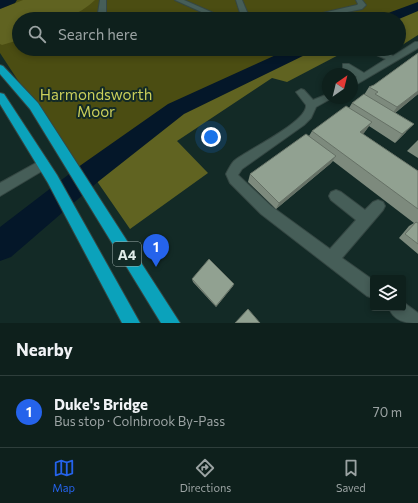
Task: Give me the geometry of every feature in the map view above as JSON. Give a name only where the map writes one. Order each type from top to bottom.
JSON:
[{"type":"highway","name":"A4","points":[[0,68],[34,106],[81,178],[171,323]]},
{"type":"highway","name":"A4","points":[[0,96],[16,119],[43,164],[131,323]]},
{"type":"lane","points":[[178,0],[206,12]]},
{"type":"lane","points":[[238,0],[243,12]]},
{"type":"lane","points":[[338,12],[359,8],[362,4],[359,0]]},
{"type":"lane","points":[[406,51],[418,44]]},
{"type":"lane","points":[[385,56],[393,59]]},
{"type":"lane","points":[[358,80],[398,56]]},
{"type":"lane","points":[[346,66],[364,77]]},
{"type":"lane","points":[[301,92],[311,105],[311,110],[304,120],[238,165],[232,174],[234,179],[266,210],[370,288]]},
{"type":"lane","points":[[311,105],[322,100]]},
{"type":"lane","points":[[0,190],[43,164]]},
{"type":"lane","points":[[336,196],[366,219]]},
{"type":"lane","points":[[331,259],[378,206]]},
{"type":"lane","points":[[401,311],[418,323]]},
{"type":"green space","name":"Harmondsworth Moor","points":[[0,0],[418,0],[418,6],[403,12],[12,12],[12,56],[288,56],[176,109],[90,173],[78,172],[0,53]]},
{"type":"shaded area","points":[[23,0],[95,0],[79,12],[12,12],[12,42],[2,45],[0,44],[0,9]]},
{"type":"shaded area","points":[[418,8],[418,35],[406,43],[406,13]]},
{"type":"shaded area","points":[[295,56],[337,56],[287,82],[272,78],[177,141],[208,173],[130,229],[92,174],[178,111]]},
{"type":"building","points":[[418,53],[418,91],[397,107],[375,94],[378,92],[369,87],[374,85]]},
{"type":"building","points":[[364,94],[414,124],[402,134],[354,104],[358,104],[358,98]]},
{"type":"building","points":[[346,106],[372,122],[360,132],[418,171],[418,209],[312,131]]},
{"type":"building","points":[[306,134],[336,156],[279,203],[250,174]]},
{"type":"building","points":[[416,222],[418,223],[418,244],[405,234]]},
{"type":"building","points":[[209,259],[234,284],[216,306],[192,279]]},
{"type":"building","points":[[248,309],[260,323],[235,323]]},
{"type":"waterway","points":[[0,5],[10,0]]},
{"type":"waterway","points":[[403,12],[418,6]]},
{"type":"waterway","points":[[0,246],[90,173],[176,109],[288,56]]},
{"type":"place","name":"Duke's Bridge","points":[[156,267]]}]
